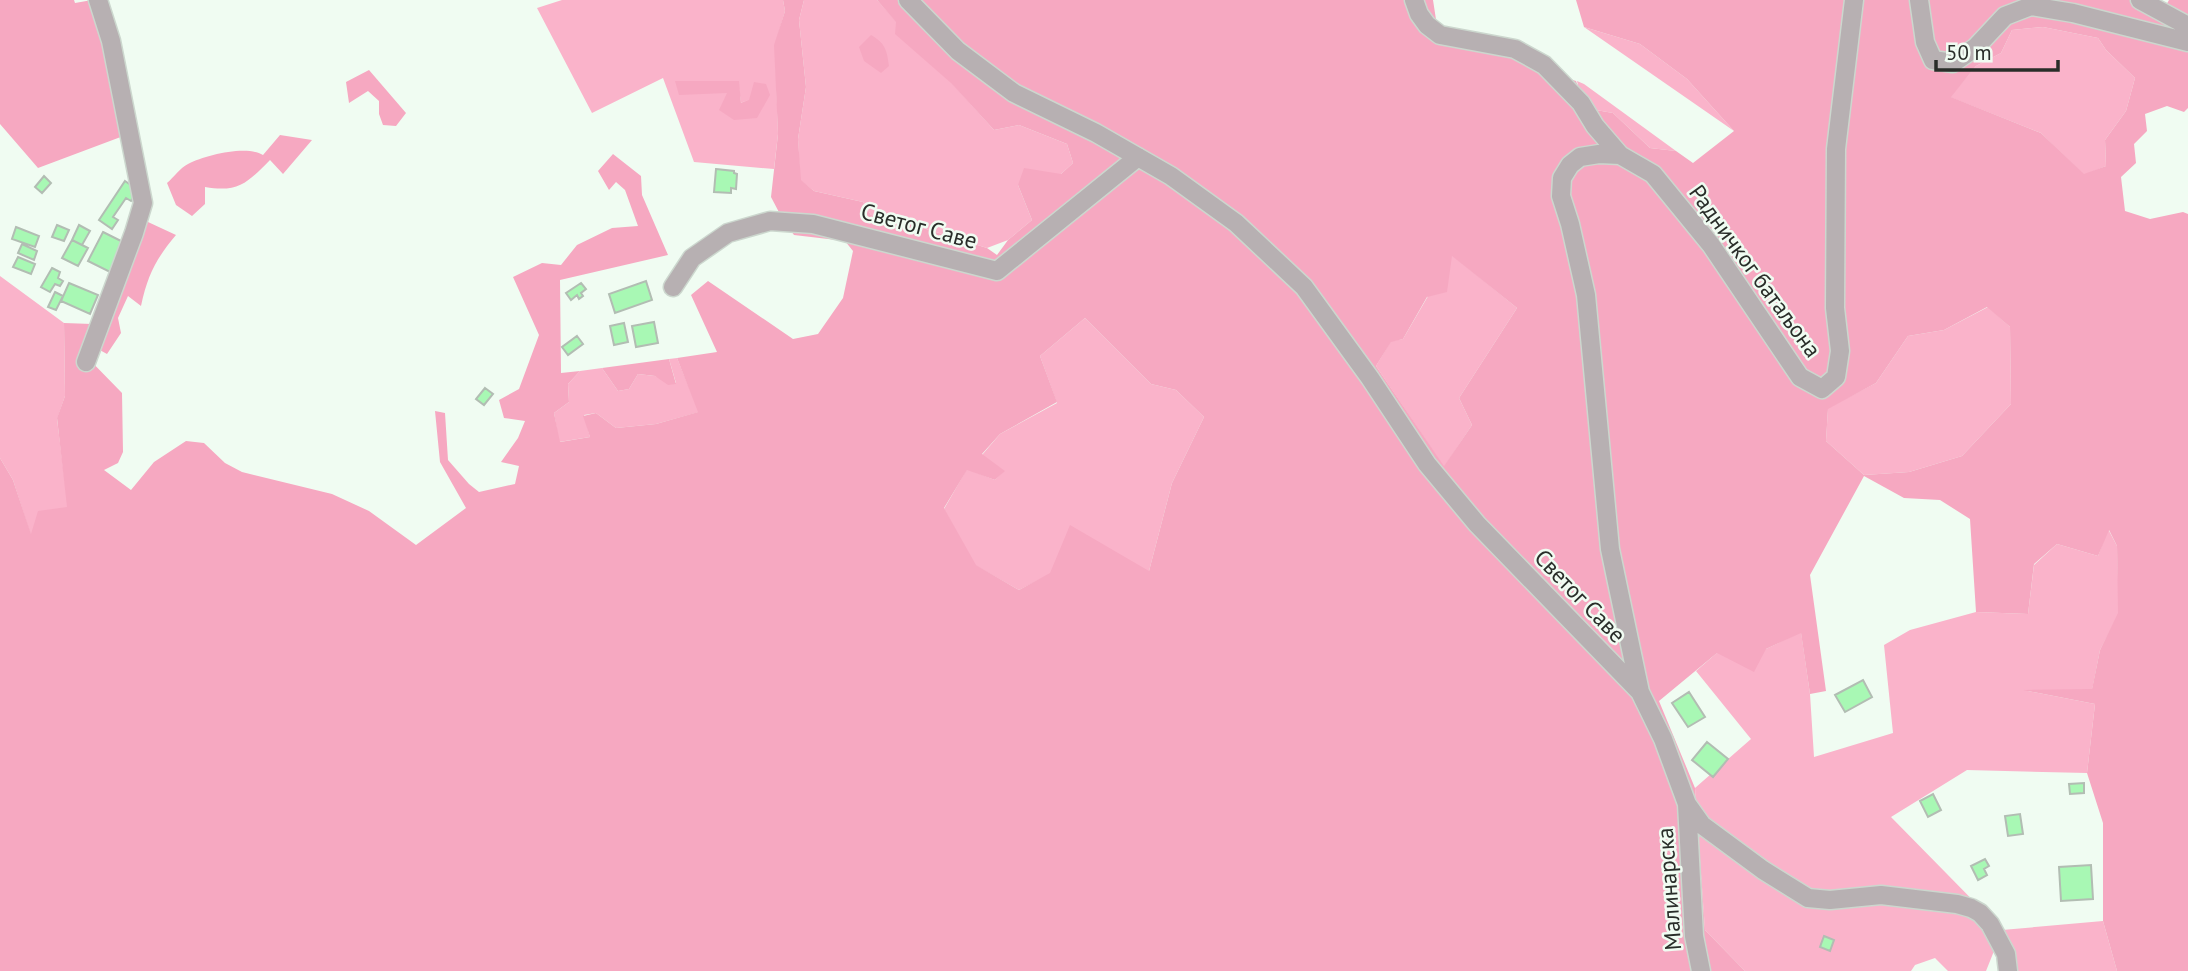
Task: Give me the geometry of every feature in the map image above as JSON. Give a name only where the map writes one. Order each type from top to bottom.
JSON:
[{"type":"street","points":[[86,362],[143,203],[111,41],[98,0]]},
{"type":"street","name":"Светог Саве","points":[[908,0],[958,51],[1014,93],[1096,133],[1171,176],[1236,223],[1304,287],[1370,378],[1427,464],[1477,524],[1640,692],[1663,739],[1687,804],[1702,825],[1763,870],[1808,898],[1830,900],[1881,895],[1970,908],[1980,913],[2001,942],[2008,971]]},
{"type":"street","name":"Радничког батаљона","points":[[1414,0],[1427,25],[1440,35],[1515,49],[1545,65],[1581,103],[1620,155],[1653,174],[1712,245],[1800,377],[1822,389],[1836,377],[1840,351],[1835,308],[1836,149],[1854,0]]},
{"type":"street","points":[[1919,0],[1925,41],[1933,60],[1954,63],[1976,47],[2005,16],[2031,6],[2073,13],[2188,42]]},
{"type":"street","points":[[2140,0],[2188,26]]},
{"type":"street","points":[[1620,155],[1580,157],[1570,165],[1562,178],[1561,196],[1586,295],[1610,549],[1640,692]]},
{"type":"street","name":"Светог Саве","points":[[673,288],[692,258],[728,233],[770,221],[813,224],[997,271],[1138,157]]},
{"type":"street","name":"Малинарска","points":[[1687,804],[1694,936],[1701,971]]},
{"type":"shaded area","points":[[0,0],[74,0],[75,3],[92,0],[126,135],[38,168],[0,124]]},
{"type":"shaded area","points":[[562,0],[783,0],[785,11],[775,45],[778,134],[774,169],[694,162],[663,78],[592,113],[537,8]],"holes":[[[738,81],[741,103],[720,110],[728,93],[676,82]]]},
{"type":"shaded area","points":[[783,0],[804,0],[799,20],[806,87],[798,139],[801,180],[814,191],[863,202],[871,215],[894,219],[987,248],[997,255],[1008,240],[1032,220],[1018,185],[1024,168],[1061,174],[1073,163],[1067,144],[1019,125],[994,130],[951,83],[895,34],[896,22],[877,0],[1433,0],[1437,26],[1542,70],[1576,81],[1582,98],[1596,110],[1613,113],[1650,148],[1676,151],[1693,163],[1734,131],[1687,79],[1640,44],[1584,27],[1576,0],[2131,0],[2160,16],[2169,0],[2188,0],[2188,108],[2184,112],[2167,106],[2145,114],[2147,131],[2134,144],[2136,163],[2121,177],[2125,211],[2150,219],[2183,212],[2188,214],[2188,971],[2117,971],[2103,921],[2103,823],[2087,773],[2095,704],[2023,690],[2092,689],[2100,650],[2118,613],[2117,546],[2109,530],[2098,556],[2057,544],[2034,564],[2028,614],[1976,612],[1970,519],[1940,500],[1904,498],[1864,476],[1810,575],[1826,691],[1810,694],[1801,633],[1766,649],[1754,672],[1717,653],[1659,701],[1695,788],[1705,930],[1745,971],[0,971],[0,458],[13,480],[31,534],[38,511],[67,507],[57,418],[65,396],[64,323],[92,324],[148,222],[176,235],[154,268],[141,306],[128,296],[118,318],[121,333],[107,354],[87,343],[82,352],[122,393],[123,452],[118,463],[104,470],[131,490],[154,462],[186,441],[204,443],[225,463],[242,472],[332,494],[369,511],[416,545],[466,508],[440,462],[435,411],[445,413],[448,460],[469,484],[479,492],[515,484],[519,466],[501,462],[518,438],[525,421],[504,418],[499,400],[519,389],[539,335],[513,277],[542,263],[561,265],[577,245],[612,228],[638,226],[625,190],[616,182],[609,190],[598,171],[613,154],[641,176],[642,195],[668,255],[560,280],[561,373],[580,371],[568,384],[569,402],[554,413],[560,442],[590,437],[583,416],[596,413],[616,428],[656,424],[698,412],[677,358],[717,352],[691,295],[708,281],[793,339],[818,334],[843,298],[853,251],[845,241],[794,235],[771,197],[778,134],[774,45],[785,11]],"holes":[[[2043,27],[2098,38],[2106,50],[2135,78],[2126,111],[2105,140],[2106,166],[2084,174],[2041,133],[1951,97],[1976,66],[2001,53],[2012,30]],[[1452,256],[1517,308],[1459,398],[1472,425],[1444,466],[1376,366],[1391,342],[1403,339],[1427,297],[1447,292]],[[1987,307],[2010,327],[2011,404],[1962,456],[1909,472],[1864,475],[1826,441],[1828,409],[1876,383],[1908,336],[1944,330]],[[1085,318],[1151,384],[1176,390],[1204,417],[1172,483],[1149,571],[1070,525],[1050,573],[1019,590],[976,565],[944,508],[967,470],[995,480],[1005,471],[982,454],[1000,434],[1057,402],[1040,356]]]},
{"type":"shaded area","points":[[804,0],[877,0],[994,130],[1019,125],[1067,144],[1073,163],[1061,174],[1018,185],[1032,220],[1008,240],[987,248],[894,219],[871,215],[863,202],[814,191],[800,180],[798,139],[806,87],[799,20]]},
{"type":"shaded area","points":[[1584,27],[1640,44],[1687,79],[1734,131]]},
{"type":"shaded area","points":[[2043,27],[2098,38],[2106,50],[2135,78],[2126,111],[2105,140],[2106,166],[2084,175],[2041,133],[1950,97],[1976,66],[2001,53],[2012,30]]},
{"type":"shaded area","points":[[871,35],[882,44],[887,56],[889,66],[881,73],[864,61],[859,47]]},
{"type":"shaded area","points":[[369,70],[406,113],[396,126],[383,125],[379,114],[379,101],[368,91],[349,103],[346,82]]},
{"type":"shaded area","points":[[675,81],[739,81],[741,103],[749,100],[754,82],[766,84],[770,95],[757,118],[734,120],[719,110],[727,93],[679,95]]},
{"type":"shaded area","points":[[1577,81],[1676,151],[1650,148],[1613,113],[1596,110],[1581,98]]},
{"type":"shaded area","points":[[280,135],[312,140],[283,174],[270,160],[249,180],[235,187],[205,187],[205,204],[192,216],[176,205],[167,183],[185,166],[226,152],[247,151],[263,155]]},
{"type":"shaded area","points":[[1452,255],[1517,308],[1459,398],[1472,425],[1444,467],[1376,366],[1391,341],[1403,339]]},
{"type":"shaded area","points":[[0,276],[64,323],[65,396],[57,419],[68,507],[31,536],[13,480],[0,458]]},
{"type":"shaded area","points":[[1988,307],[2010,327],[2011,404],[1962,456],[1909,472],[1864,475],[1826,441],[1828,408],[1876,383],[1908,336],[1944,330]]},
{"type":"shaded area","points":[[1085,318],[1151,384],[1176,390],[1204,417],[1172,483],[1149,571],[1050,574],[1019,590],[975,565],[944,509],[967,469],[995,480],[1004,471],[982,455],[1000,434],[1057,403],[1040,356]]},
{"type":"shaded area","points":[[677,358],[699,412],[656,424],[616,428],[596,413],[584,415],[590,437],[559,442],[554,413],[569,402],[568,384],[580,371],[602,368],[618,391],[629,389],[638,374],[676,383],[669,359]]},
{"type":"shaded area","points":[[669,359],[676,384],[668,385],[655,376],[638,374],[629,389],[618,391],[602,368]]},
{"type":"shaded area","points":[[2108,529],[2117,546],[2119,613],[2100,650],[2092,690],[2028,691],[2095,704],[2087,773],[1967,770],[1891,817],[2002,930],[2103,921],[2117,971],[2007,971],[2002,931],[1986,971],[1948,971],[1935,958],[1915,965],[1911,971],[1745,971],[1705,930],[1695,788],[1751,739],[1696,671],[1718,652],[1766,649],[1801,632],[1810,694],[1814,757],[1893,733],[1884,645],[1910,630],[1976,612],[2028,614],[2034,565],[2057,544],[2098,556]]},
{"type":"building","points":[[716,169],[734,171],[737,174],[736,189],[731,188],[731,193],[714,192]]},
{"type":"building","points":[[44,176],[51,183],[42,193],[35,187]]},
{"type":"building","points":[[125,181],[138,190],[131,201],[126,198],[113,217],[118,220],[112,229],[99,220]]},
{"type":"building","points":[[57,225],[69,230],[64,241],[52,237]]},
{"type":"building","points":[[79,225],[90,231],[82,245],[72,240]]},
{"type":"building","points":[[16,227],[39,236],[35,247],[12,239]]},
{"type":"building","points":[[103,232],[127,244],[112,273],[88,261]]},
{"type":"building","points":[[72,240],[88,248],[78,266],[62,258]]},
{"type":"building","points":[[22,244],[37,251],[34,260],[18,253]]},
{"type":"building","points":[[18,257],[35,264],[31,274],[13,267]]},
{"type":"building","points":[[52,268],[60,272],[58,278],[63,281],[60,286],[55,284],[50,292],[41,287]]},
{"type":"building","points":[[646,281],[652,300],[615,313],[609,294]]},
{"type":"building","points":[[69,283],[98,295],[90,314],[61,301]]},
{"type":"building","points":[[581,283],[586,289],[581,293],[583,296],[579,299],[577,295],[571,300],[566,293]]},
{"type":"building","points":[[55,292],[63,296],[56,310],[48,307]]},
{"type":"building","points":[[654,322],[658,343],[636,347],[632,326]]},
{"type":"building","points":[[624,323],[628,342],[614,345],[610,326]]},
{"type":"building","points":[[577,336],[583,344],[568,355],[562,347]]},
{"type":"building","points":[[485,388],[493,394],[484,405],[476,399]]},
{"type":"building","points":[[1863,680],[1872,697],[1845,712],[1835,695]]},
{"type":"building","points":[[1689,692],[1705,717],[1688,727],[1672,703]]},
{"type":"building","points":[[1707,742],[1728,759],[1713,777],[1692,760]]},
{"type":"building","points":[[2084,783],[2084,793],[2070,794],[2069,784]]},
{"type":"building","points":[[1933,794],[1941,810],[1928,817],[1920,801]]},
{"type":"building","points":[[2020,814],[2023,834],[2008,836],[2005,816]]},
{"type":"building","points":[[1985,859],[1989,866],[1984,869],[1987,875],[1978,880],[1971,866]]},
{"type":"building","points":[[2091,865],[2093,899],[2061,901],[2059,867]]},
{"type":"building","points":[[1824,936],[1834,940],[1830,951],[1820,947]]}]
